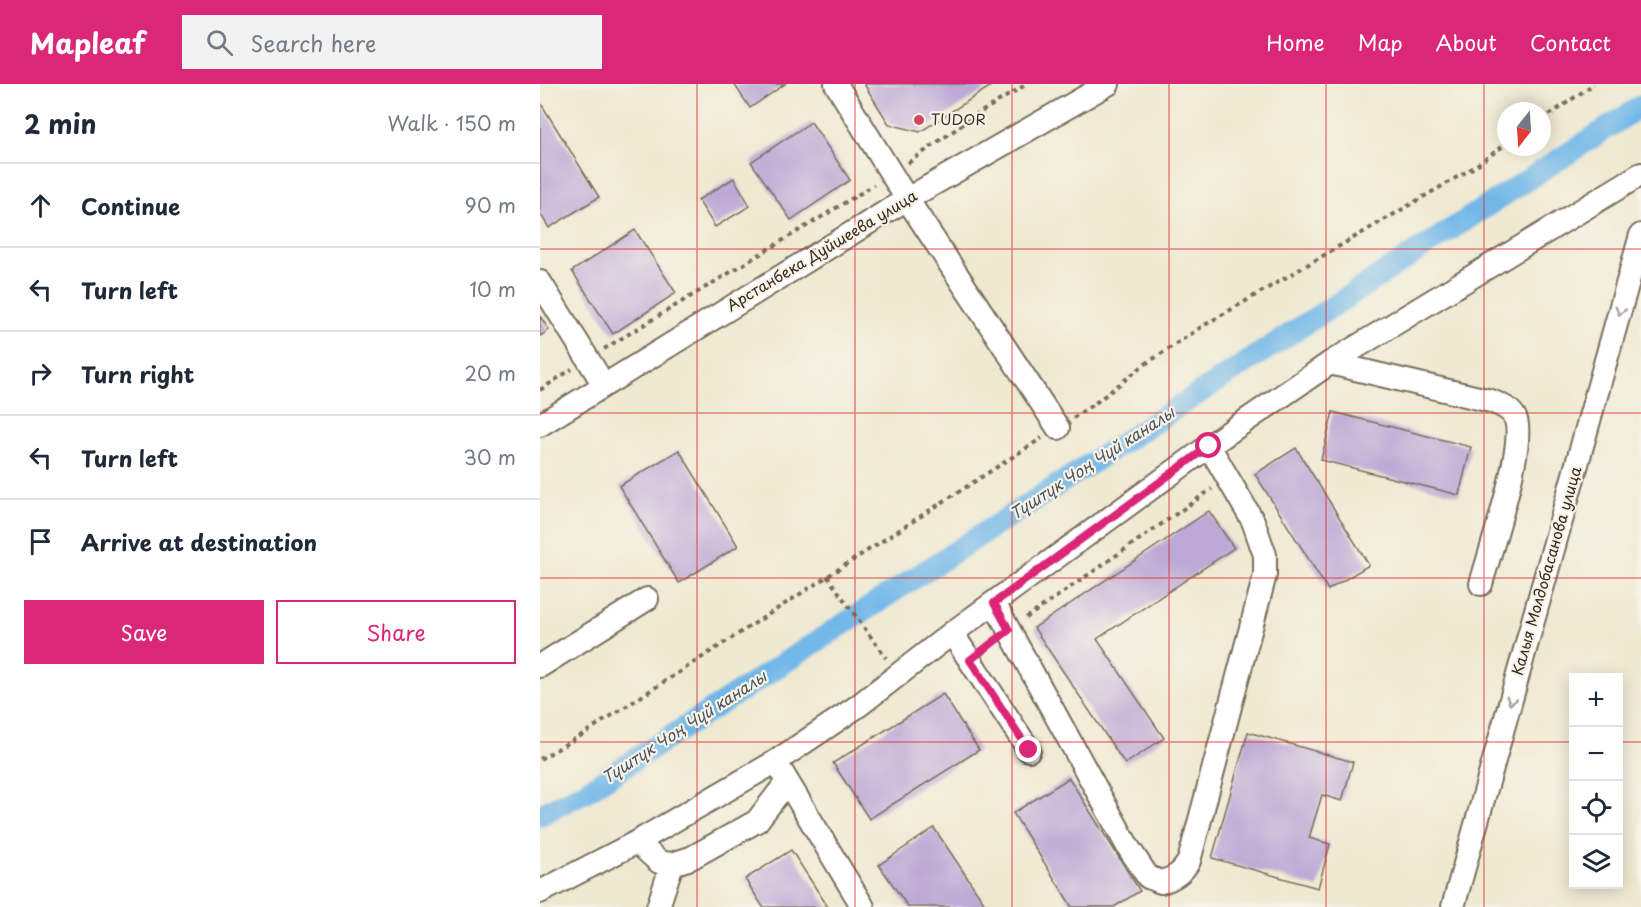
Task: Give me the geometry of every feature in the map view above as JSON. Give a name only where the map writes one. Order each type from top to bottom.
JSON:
[{"type":"street","points":[[836,84],[907,199],[1058,428]]},
{"type":"street","name":"Арстанбека Дуйшеева улица","points":[[540,425],[907,199],[1108,84]]},
{"type":"street","points":[[540,892],[637,842],[775,762],[858,706],[952,633],[1209,446],[1330,363],[1641,174]]},
{"type":"street","name":"Калыя Молдобасанова улица","points":[[1453,907],[1641,235]]},
{"type":"street","points":[[540,282],[604,385]]},
{"type":"street","points":[[1330,363],[1491,401],[1504,406],[1513,413],[1516,422],[1517,450],[1481,584]]},
{"type":"street","points":[[994,603],[1128,847],[1148,877],[1161,882],[1175,878],[1184,870],[1189,861],[1265,575],[1265,555],[1253,521],[1209,446]]},
{"type":"street","points":[[540,666],[647,599]]},
{"type":"street","points":[[952,633],[1029,750]]},
{"type":"street","points":[[775,762],[863,907]]},
{"type":"street","points":[[637,842],[659,862],[672,864],[705,852],[757,821],[775,801],[787,782]]},
{"type":"street","points":[[658,907],[672,864]]},
{"type":"path","points":[[540,390],[892,174],[976,115],[1027,84]]},
{"type":"path","points":[[1551,114],[1594,84]]},
{"type":"path","points":[[540,759],[1058,428],[1098,401],[1144,365],[1203,326],[1471,169],[1497,150]]},
{"type":"path","points":[[1009,630],[1228,478]]},
{"type":"path","points":[[827,576],[875,642]]},
{"type":"building","points":[[734,84],[785,84],[750,108]]},
{"type":"building","points":[[864,84],[994,84],[920,132],[889,124]]},
{"type":"building","points":[[540,102],[599,197],[549,228],[540,213]]},
{"type":"building","points":[[811,122],[850,180],[791,220],[751,162]]},
{"type":"building","points":[[734,178],[750,206],[715,227],[698,200]]},
{"type":"building","points":[[635,230],[676,293],[613,334],[572,271]]},
{"type":"building","points":[[540,316],[549,330],[540,336]]},
{"type":"building","points":[[1333,412],[1471,447],[1459,495],[1321,460]]},
{"type":"building","points":[[1296,448],[1369,565],[1328,590],[1255,474]]},
{"type":"building","points":[[679,450],[738,546],[679,583],[619,486]]},
{"type":"building","points":[[1209,511],[1234,548],[1097,639],[1164,738],[1125,764],[1034,628]]},
{"type":"building","points":[[943,694],[979,750],[869,819],[833,763]]},
{"type":"building","points":[[1248,732],[1353,762],[1342,801],[1322,795],[1309,838],[1330,844],[1318,888],[1212,858]]},
{"type":"building","points":[[1069,778],[1140,891],[1114,907],[1072,907],[1013,813]]},
{"type":"building","points":[[934,828],[987,907],[908,907],[879,865]]},
{"type":"building","points":[[791,850],[828,907],[763,907],[745,879]]},
{"type":"waterway","name":"Түштүк Чоң Чүй каналы","points":[[540,815],[585,792],[1641,106]]},
{"type":"place","name":"TUDOR","points":[[919,120]]},
{"type":"route","points":[[1029,750],[970,660],[1009,630],[994,603],[1209,446]]}]
